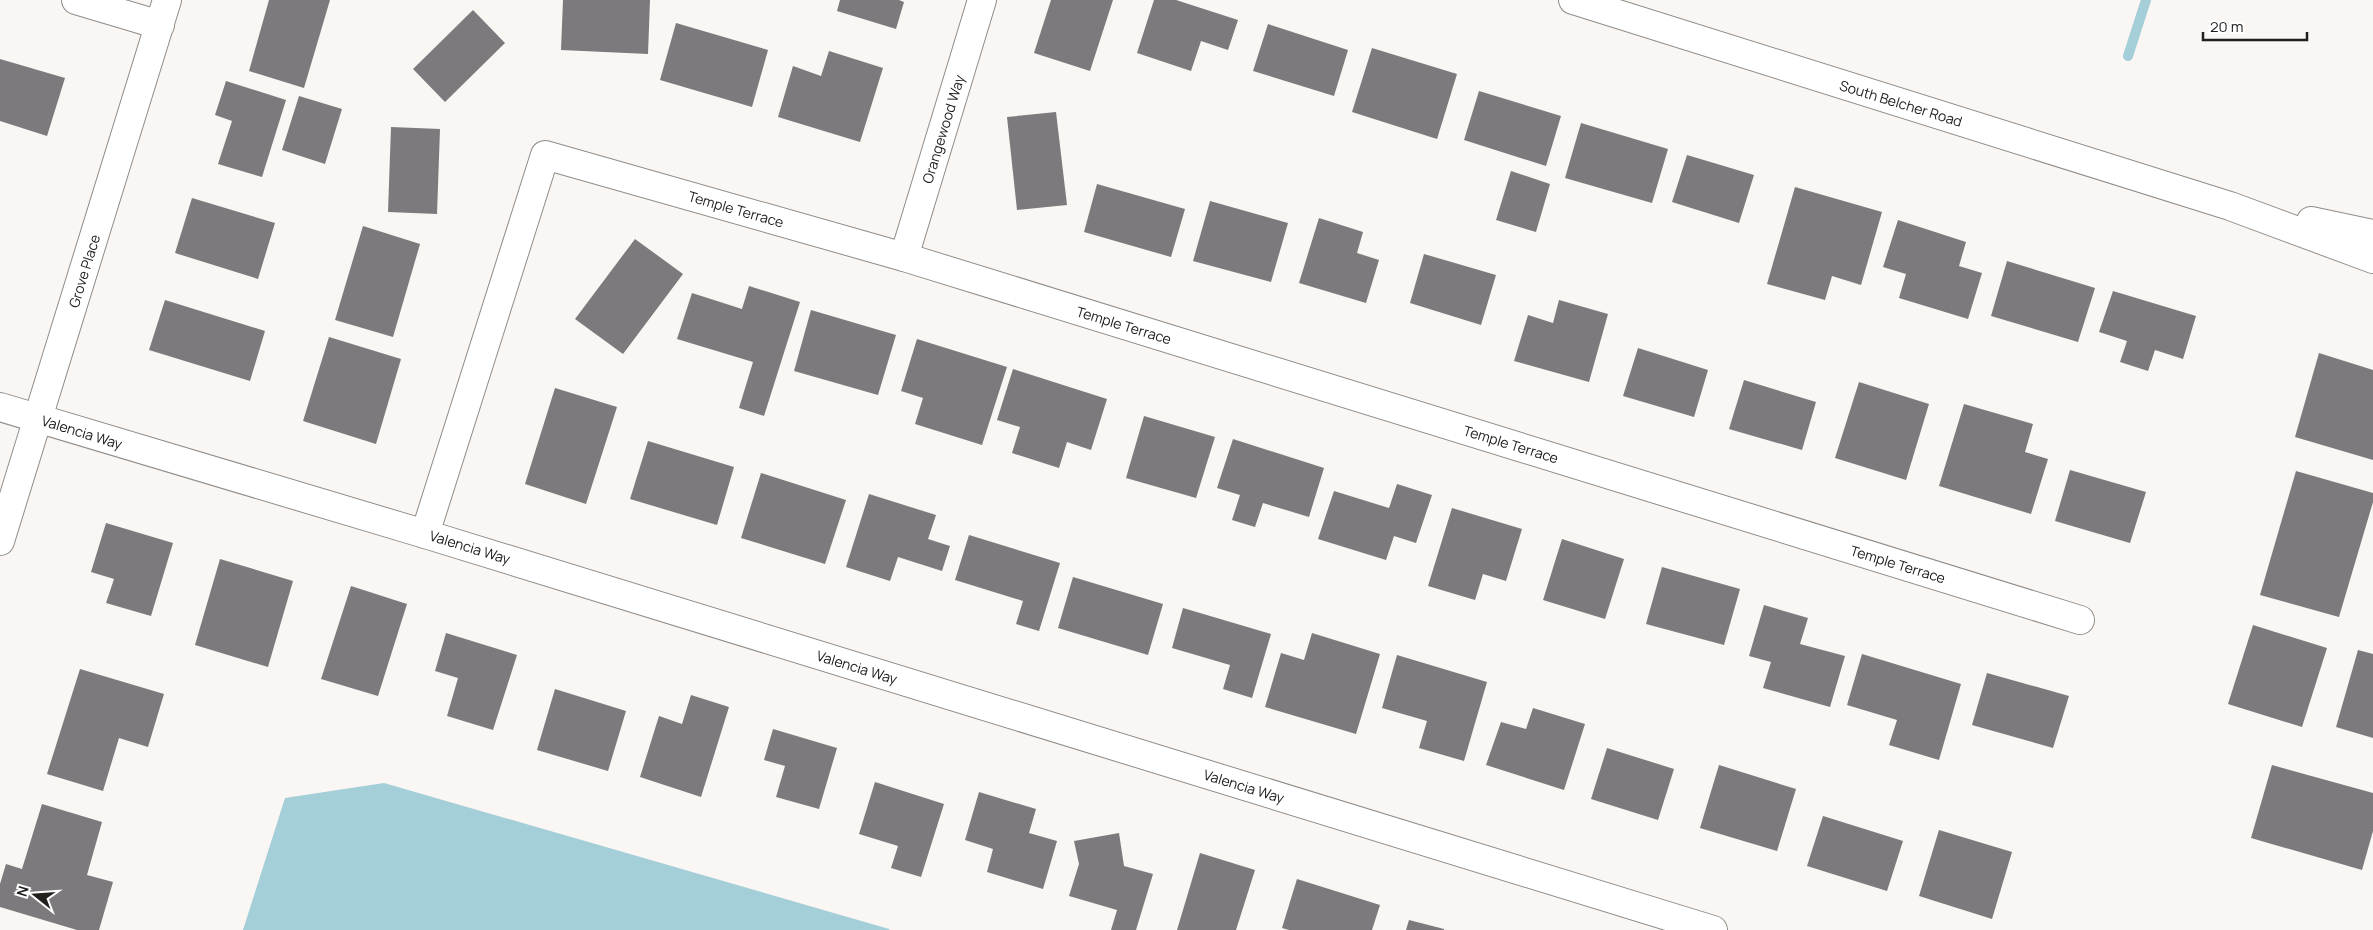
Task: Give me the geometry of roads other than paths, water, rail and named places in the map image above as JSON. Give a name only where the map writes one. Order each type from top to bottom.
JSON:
[{"type":"street","points":[[76,0],[164,13]]},
{"type":"street","name":"Orangewood Way","points":[[904,257],[982,0]]},
{"type":"street","name":"South Belcher Road","points":[[1576,0],[2230,206],[2373,259]]},
{"type":"street","name":"Grove Place","points":[[0,542],[164,13]]},
{"type":"street","name":"Temple Terrace","points":[[425,534],[545,155],[904,257],[2080,620]]},
{"type":"street","name":"South Belcher Road","points":[[2230,206],[2373,234]]},
{"type":"street","name":"Valencia Way","points":[[0,407],[425,534],[1713,930]]},
{"type":"water","points":[[384,783],[890,930],[243,930],[285,798]]},
{"type":"waterway","points":[[2128,56],[2146,0]]}]
